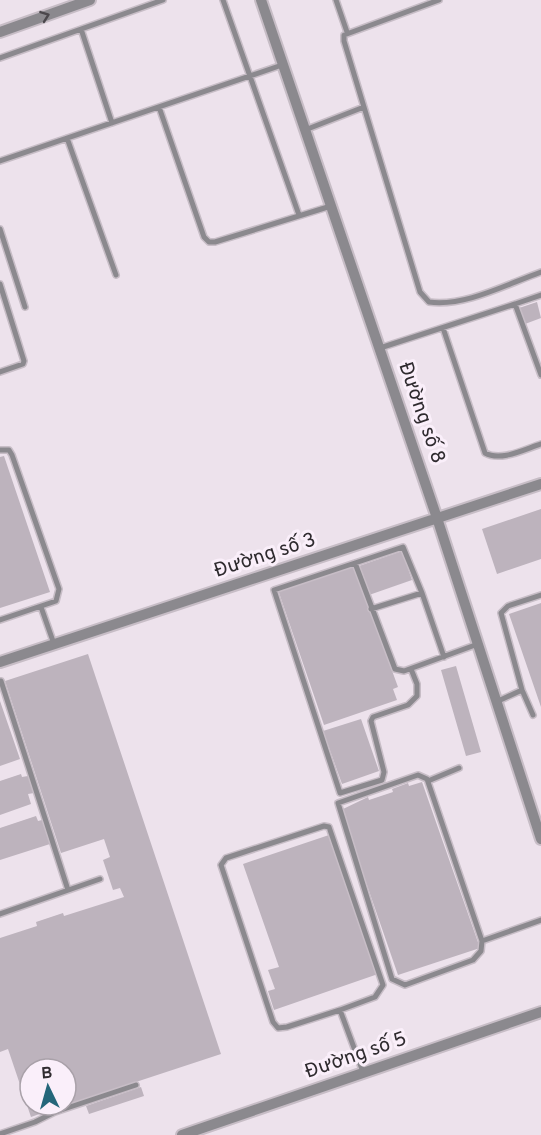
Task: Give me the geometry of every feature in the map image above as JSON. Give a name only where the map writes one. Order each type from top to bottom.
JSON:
[{"type":"street","points":[[0,32],[90,0]]},
{"type":"street","name":"Đường số 8","points":[[261,0],[380,348],[541,839]]},
{"type":"street","name":"Đường số 3","points":[[0,662],[541,484]]},
{"type":"street","name":"Đường số 5","points":[[182,1135],[541,1012]]},
{"type":"lane","points":[[0,58],[163,0]]},
{"type":"lane","points":[[223,0],[252,75],[299,215]]},
{"type":"lane","points":[[336,0],[347,32],[344,41],[420,292],[429,302],[440,303],[462,299],[541,272]]},
{"type":"lane","points":[[347,32],[439,0]]},
{"type":"lane","points":[[81,29],[112,123]]},
{"type":"lane","points":[[0,161],[283,64]]},
{"type":"lane","points":[[159,106],[204,237],[209,242],[331,206]]},
{"type":"lane","points":[[305,130],[364,106]]},
{"type":"lane","points":[[68,138],[116,274]]},
{"type":"lane","points":[[0,229],[25,307]]},
{"type":"lane","points":[[0,284],[24,361],[23,364],[0,372]]},
{"type":"lane","points":[[380,348],[541,295]]},
{"type":"lane","points":[[515,304],[541,375]]},
{"type":"lane","points":[[443,328],[485,453],[491,456],[503,456],[541,444]]},
{"type":"lane","points":[[0,450],[9,450],[12,455],[59,589],[56,601],[0,620]]},
{"type":"lane","points":[[411,669],[417,684],[417,696],[408,705],[373,717],[371,721],[384,772],[382,780],[340,793],[274,590],[403,547],[444,657]]},
{"type":"lane","points":[[355,563],[392,667],[404,671],[478,644]]},
{"type":"lane","points":[[371,609],[422,593]]},
{"type":"lane","points":[[532,715],[522,690],[501,613],[508,606],[541,595]]},
{"type":"lane","points":[[41,607],[54,644]]},
{"type":"lane","points":[[2,681],[68,890]]},
{"type":"lane","points":[[496,702],[522,690]]},
{"type":"lane","points":[[428,781],[459,768]]},
{"type":"lane","points":[[418,775],[422,775],[428,781],[482,941],[481,951],[473,960],[405,985],[392,979],[337,806],[342,800],[418,775]]},
{"type":"lane","points":[[324,826],[329,827],[383,985],[375,997],[340,1010],[287,1027],[278,1028],[273,1022],[221,865],[226,858],[324,826]]},
{"type":"lane","points":[[0,914],[100,879]]},
{"type":"lane","points":[[482,941],[541,920]]},
{"type":"lane","points":[[340,1010],[363,1073]]},
{"type":"lane","points":[[0,1134],[35,1122],[55,1112],[136,1085]]},
{"type":"building","points":[[537,302],[541,318],[525,324],[519,308]]},
{"type":"building","points":[[4,456],[50,592],[0,608],[0,457]]},
{"type":"building","points":[[541,509],[541,559],[497,574],[482,529]]},
{"type":"building","points":[[402,551],[412,580],[369,595],[359,566]]},
{"type":"building","points":[[353,564],[398,687],[393,689],[397,700],[324,725],[278,590]]},
{"type":"building","points":[[541,603],[541,707],[509,614]]},
{"type":"building","points":[[88,654],[221,1054],[78,1101],[78,1057],[18,1057],[18,1079],[8,1049],[0,1052],[0,938],[37,926],[36,922],[63,913],[64,916],[124,897],[120,888],[113,890],[103,860],[110,857],[104,839],[61,853],[5,681]]},
{"type":"building","points":[[456,666],[481,752],[466,756],[441,670]]},
{"type":"building","points":[[0,701],[20,759],[0,766]]},
{"type":"building","points":[[361,719],[379,771],[342,784],[323,731]]},
{"type":"building","points":[[21,774],[22,777],[28,776],[34,793],[28,794],[31,804],[0,815],[0,781]]},
{"type":"building","points":[[422,782],[480,948],[398,975],[341,810],[368,797],[369,800],[393,792],[392,789],[408,783],[409,786]]},
{"type":"building","points":[[36,816],[38,821],[42,820],[50,844],[0,860],[0,828]]},
{"type":"building","points":[[329,835],[378,974],[274,1010],[268,991],[275,989],[268,970],[279,967],[243,864]]},
{"type":"building","points":[[141,1087],[144,1096],[89,1114],[86,1106]]}]
